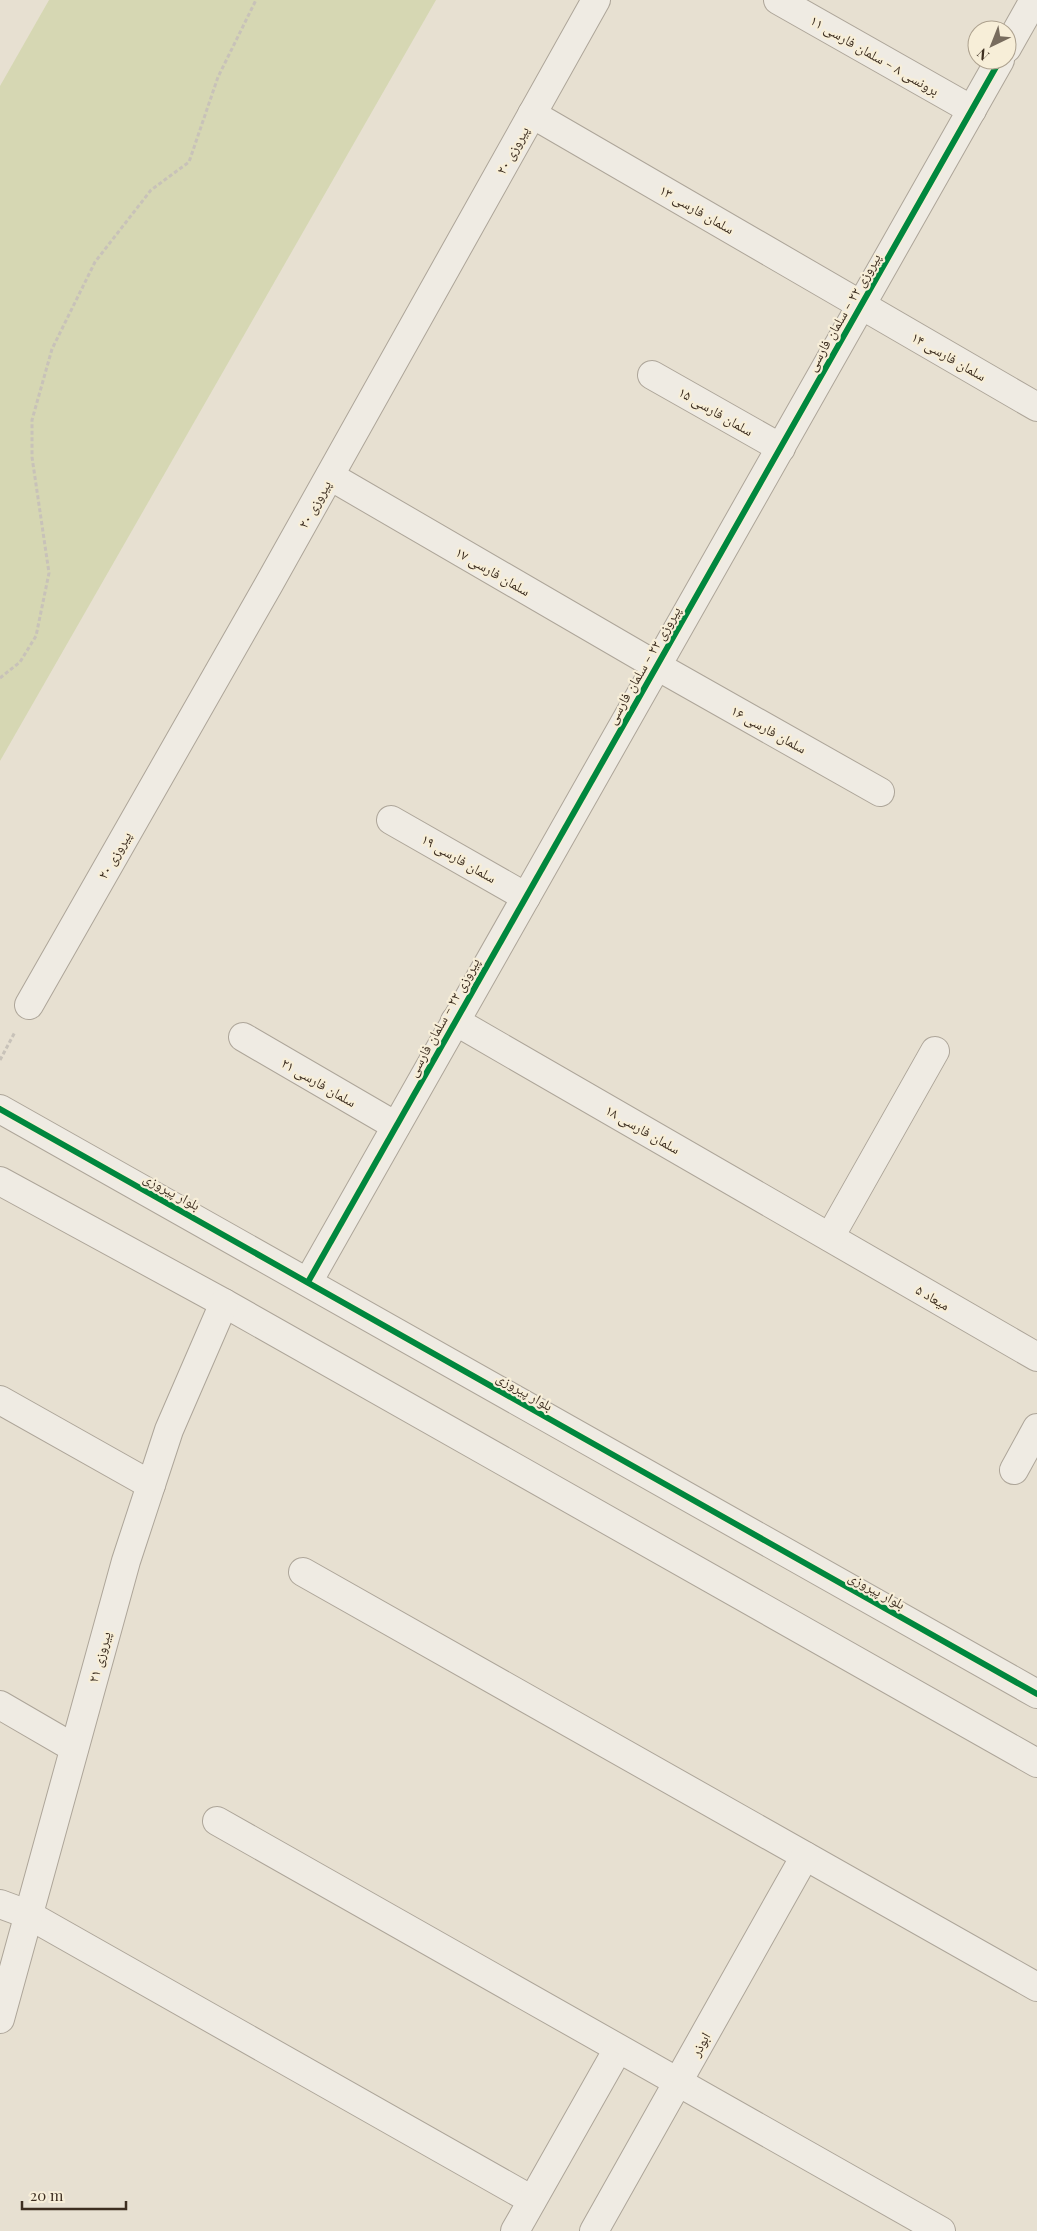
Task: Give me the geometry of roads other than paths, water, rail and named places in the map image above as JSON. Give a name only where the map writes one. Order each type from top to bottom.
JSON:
[{"type":"street","name":"پیروزی ۲۰","points":[[29,1005],[330,476],[596,0]]},
{"type":"street","name":"برونسی ۸ - سلمان فارسی ۱۱","points":[[778,0],[972,110]]},
{"type":"street","points":[[1017,30],[1034,0]]},
{"type":"street","name":"پیروزی ۲۲ - سلمان فارسی","points":[[308,1282],[994,70]]},
{"type":"street","name":"سلمان فارسی ۱۳","points":[[532,114],[861,305]]},
{"type":"street","name":"سلمان فارسی ۱۴","points":[[861,305],[1037,407]]},
{"type":"street","name":"سلمان فارسی ۱۵","points":[[652,374],[780,448]]},
{"type":"street","name":"سلمان فارسی ۱۷","points":[[330,476],[657,666]]},
{"type":"street","name":"سلمان فارسی ۱۶","points":[[657,666],[880,792]]},
{"type":"street","name":"سلمان فارسی ۱۹","points":[[391,820],[526,896]]},
{"type":"street","name":"سلمان فارسی ۱۸","points":[[455,1021],[830,1237]]},
{"type":"street","name":"سلمان فارسی ۲۱","points":[[243,1037],[396,1126]]},
{"type":"street","points":[[830,1237],[935,1051]]},
{"type":"street","name":"بلوار پیروزی","points":[[0,1109],[1037,1694]]},
{"type":"street","points":[[0,1181],[224,1303],[1037,1763]]},
{"type":"street","name":"میعاد ۵","points":[[830,1237],[1037,1357]]},
{"type":"street","name":"پیروزی ۲۱","points":[[0,2019],[27,1914],[126,1562],[169,1430],[224,1303]]},
{"type":"street","points":[[0,1400],[151,1485]]},
{"type":"street","points":[[1014,1470],[1037,1428]]},
{"type":"street","points":[[303,1572],[1037,1987]]},
{"type":"street","points":[[0,1705],[74,1748]]},
{"type":"street","points":[[217,1821],[940,2231]]},
{"type":"street","name":"ابوذر","points":[[594,2231],[805,1856]]},
{"type":"street","points":[[0,1904],[27,1914],[532,2200]]},
{"type":"street","points":[[515,2231],[618,2048]]}]
